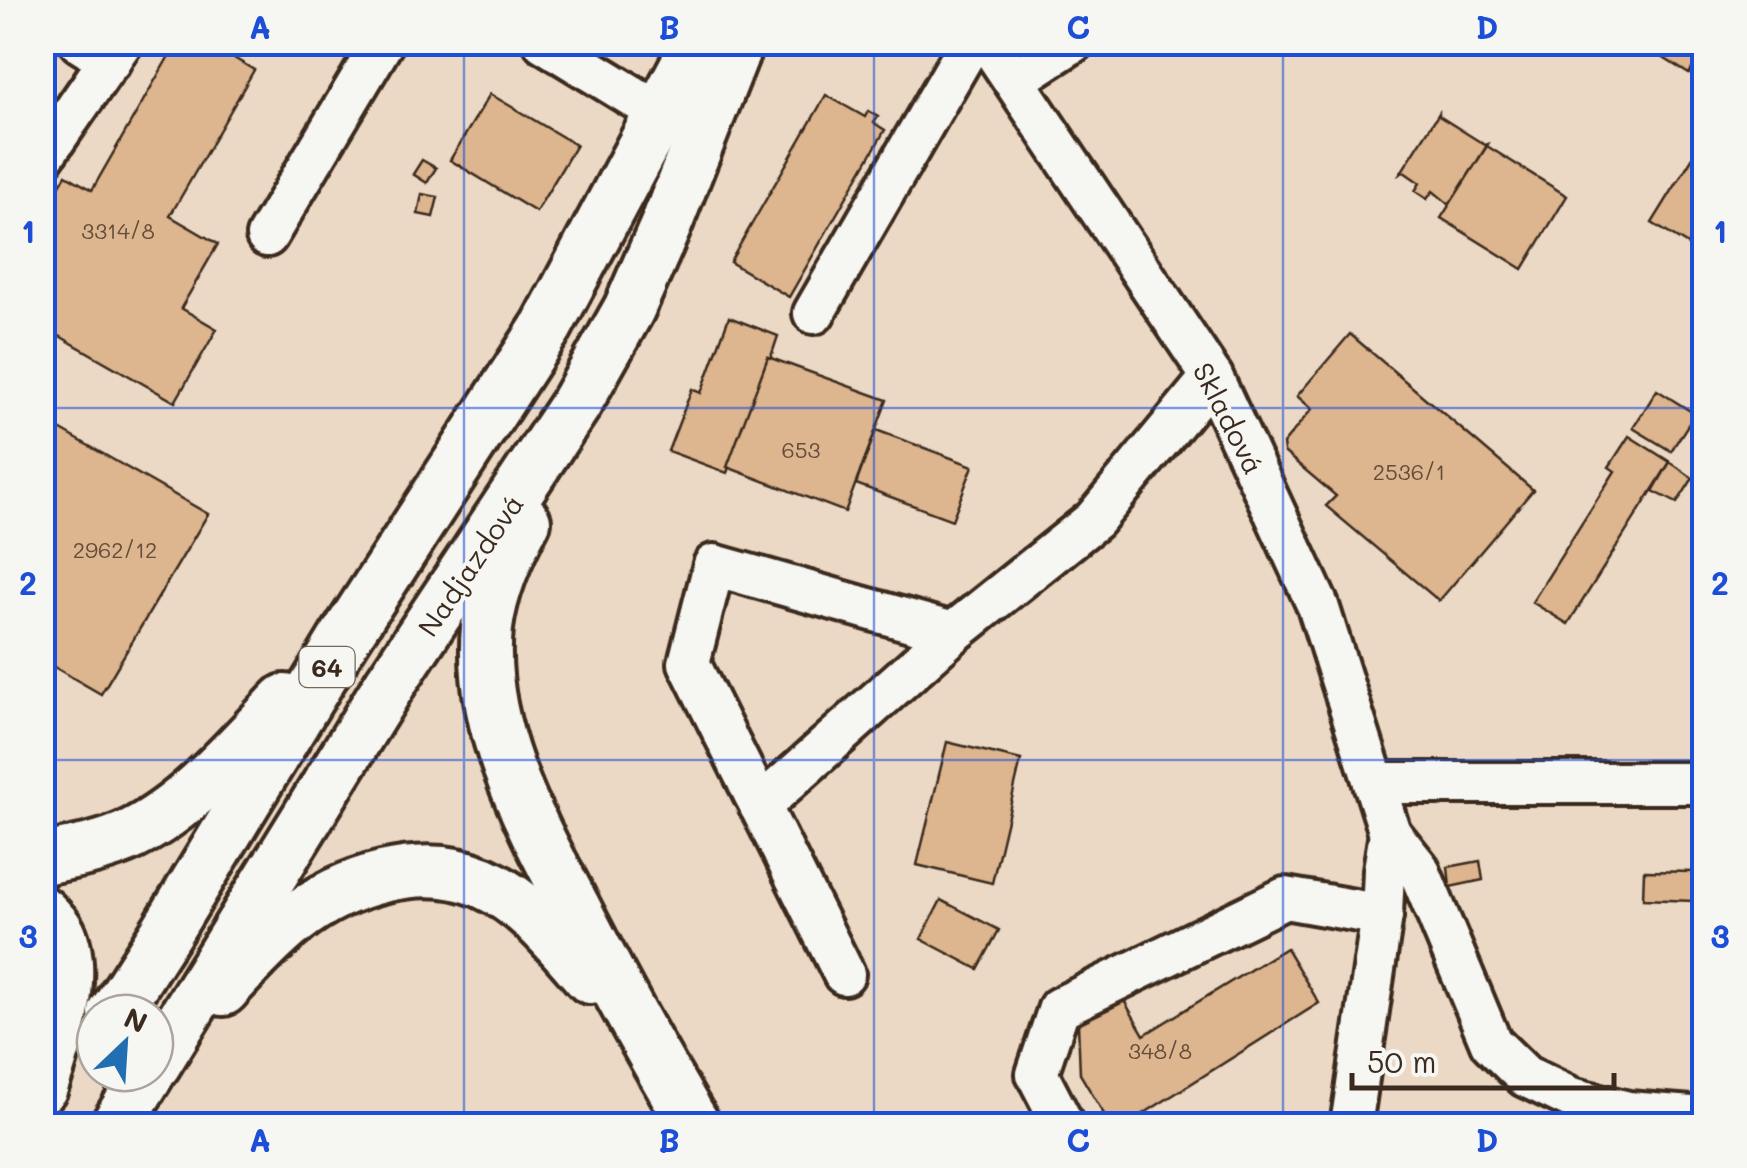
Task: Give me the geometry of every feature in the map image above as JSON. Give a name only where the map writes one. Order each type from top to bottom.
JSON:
[{"type":"main road","name":"Nadjazdová","points":[[175,1032],[391,682],[575,405],[629,309],[682,126],[698,42]]},
{"type":"main road","name":"Nadjazdová","points":[[127,993],[344,638],[738,42]]},
{"type":"main road","points":[[575,405],[552,469],[518,535],[496,594],[488,624],[490,696],[526,814],[642,1038],[696,1126]]},
{"type":"main road","points":[[42,859],[90,850],[133,833],[173,808],[344,638]]},
{"type":"main road","points":[[175,1043],[295,919],[340,892],[372,880],[429,871],[480,881],[524,908],[642,1038]]},
{"type":"main road","points":[[42,912],[60,933],[67,970],[62,1026],[42,1087]]},
{"type":"main road","points":[[42,1122],[75,1072]]},
{"type":"main road","name":"Nadjazdová","points":[[116,1126],[137,1093]]},
{"type":"street","points":[[267,236],[383,42]]},
{"type":"street","points":[[544,42],[682,126]]},
{"type":"street","points":[[814,312],[994,52],[1073,42]]},
{"type":"street","points":[[42,158],[104,49]]},
{"type":"street","name":"Skladová","points":[[994,52],[1212,377],[1318,606],[1390,833]]},
{"type":"street","points":[[760,806],[953,633],[1094,520],[1212,377]]},
{"type":"street","points":[[844,974],[689,663],[714,565],[953,633]]},
{"type":"street","points":[[1374,783],[1704,784]]},
{"type":"street","points":[[1351,1126],[1390,833]]},
{"type":"street","points":[[1390,833],[1418,868],[1491,1042],[1524,1076],[1571,1098],[1628,1112],[1704,1118]]},
{"type":"street","points":[[1064,1126],[1037,1074],[1060,1008],[1285,898],[1382,915]]},
{"type":"shaded area","points":[[42,43],[1704,43],[1704,1125],[43,1125]]},
{"type":"building","points":[[177,42],[207,42],[254,70],[170,216],[218,244],[181,308],[217,329],[175,402],[42,326],[42,215],[66,175],[92,190]]},
{"type":"building","points":[[1639,42],[1671,42],[1662,57]]},
{"type":"building","points":[[1671,42],[1704,42],[1704,50],[1689,74],[1662,57]]},
{"type":"building","points":[[490,94],[576,145],[536,212],[450,160]]},
{"type":"building","points":[[826,95],[865,117],[868,111],[878,117],[874,123],[885,130],[789,297],[730,262]]},
{"type":"building","points":[[1439,113],[1488,144],[1450,205],[1433,191],[1427,199],[1415,191],[1420,183],[1404,172],[1400,174]]},
{"type":"building","points":[[1704,139],[1704,255],[1652,223]]},
{"type":"building","points":[[1487,146],[1567,196],[1523,269],[1441,218]]},
{"type":"building","points":[[422,160],[436,168],[427,183],[413,174]]},
{"type":"building","points":[[422,194],[438,197],[433,217],[418,214]]},
{"type":"building","points":[[729,317],[778,336],[727,473],[668,451],[692,389],[701,393]]},
{"type":"building","points":[[1350,334],[1533,490],[1439,601],[1326,506],[1336,496],[1284,452],[1283,444],[1312,409],[1297,396]]},
{"type":"building","points":[[768,357],[887,400],[845,512],[727,467]]},
{"type":"building","points":[[1657,390],[1695,414],[1671,451],[1633,428]]},
{"type":"building","points":[[42,419],[208,514],[101,694],[42,660]]},
{"type":"building","points":[[876,430],[973,466],[952,520],[856,484]]},
{"type":"building","points":[[1629,436],[1670,462],[1568,624],[1532,602],[1615,471],[1609,467]]},
{"type":"building","points":[[1670,462],[1693,478],[1677,503],[1653,491]]},
{"type":"building","points":[[947,742],[1021,760],[992,883],[917,865]]},
{"type":"building","points":[[1480,861],[1483,880],[1450,887],[1448,867]]},
{"type":"building","points":[[1644,871],[1694,872],[1693,901],[1643,899]]},
{"type":"building","points":[[941,900],[999,930],[978,969],[921,939]]},
{"type":"building","points":[[1286,948],[1319,1003],[1124,1126],[1111,1126],[1080,1074],[1078,1024],[1122,997],[1144,1035]]}]
